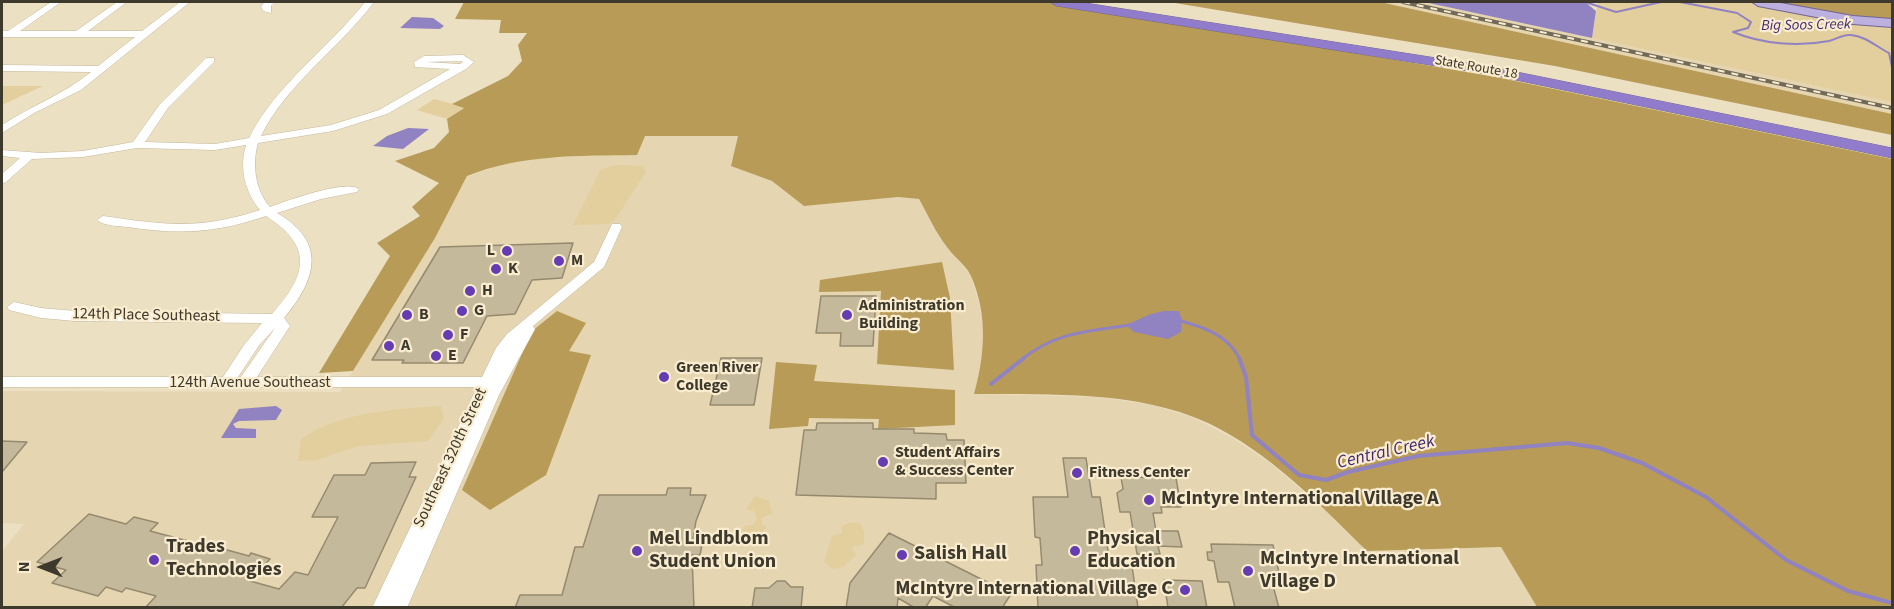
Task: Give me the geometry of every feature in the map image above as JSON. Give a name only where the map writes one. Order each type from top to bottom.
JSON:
[{"type":"highway","name":"State Route 18","points":[[1057,2],[1487,70],[1893,153]]},
{"type":"highway","name":"State Route 18","points":[[1138,2],[1452,52],[1893,141]]},
{"type":"main road","points":[[1758,2],[1852,20],[1893,23]]},
{"type":"street","points":[[6,34],[56,2]]},
{"type":"street","points":[[78,34],[122,2]]},
{"type":"street","points":[[2,130],[30,111],[73,90],[185,2]]},
{"type":"street","points":[[226,384],[265,328],[278,319],[304,276],[307,257],[302,242],[288,225],[267,211],[251,183],[249,171],[252,141],[278,102],[369,2]]},
{"type":"street","points":[[6,34],[144,34]]},
{"type":"street","points":[[137,145],[164,105],[210,60]]},
{"type":"street","points":[[2,153],[28,157],[83,154],[137,145],[208,147],[333,128],[365,120],[462,67]]},
{"type":"street","points":[[2,68],[102,69]]},
{"type":"street","points":[[2,180],[28,157]]},
{"type":"street","points":[[103,220],[199,229],[222,225],[314,195],[353,189]]},
{"type":"street","name":"Southeast 320th Street","points":[[381,608],[493,382],[534,320],[599,264],[616,227]]},
{"type":"street","name":"124th Place Southeast","points":[[14,307],[41,313],[75,316],[278,319]]},
{"type":"street","points":[[244,384],[283,326],[278,319]]},
{"type":"street","name":"124th Avenue Southeast","points":[[2,382],[226,384],[493,382]]},
{"type":"street","name":"Southeast 320th Street","points":[[398,608],[493,382]]},
{"type":"shaded area","points":[[464,2],[1055,2],[1496,77],[1892,159],[1892,607],[1537,607],[1501,547],[1367,551],[1312,497],[1252,449],[1208,423],[1180,412],[1152,405],[1093,396],[974,394],[981,365],[983,335],[980,305],[969,272],[943,242],[919,199],[898,197],[804,206],[772,181],[731,166],[738,136],[645,136],[637,155],[572,156],[530,160],[467,176],[435,238],[353,371],[319,373],[390,256],[377,243],[420,216],[412,207],[439,183],[395,161],[434,148],[449,132],[447,119],[464,108],[452,104],[508,76],[522,61],[518,45],[527,33],[499,33],[501,20],[455,19]]},
{"type":"shaded area","points":[[1169,2],[1380,2],[1892,114],[1892,135],[1555,66]]},
{"type":"shaded area","points":[[1380,2],[1424,2],[1892,102],[1892,114]]},
{"type":"shaded area","points":[[1424,2],[1585,2],[1596,11],[1592,38]]},
{"type":"shaded area","points":[[1598,2],[1751,2],[1796,12],[1892,27],[1892,102],[1592,38]]},
{"type":"shaded area","points":[[1769,2],[1892,2],[1892,20],[1851,17]]},
{"type":"shaded area","points":[[412,17],[433,18],[444,26],[440,29],[400,28]]},
{"type":"shaded area","points":[[2,86],[43,86],[2,105]]},
{"type":"shaded area","points":[[434,99],[464,107],[447,119],[417,110]]},
{"type":"shaded area","points":[[408,128],[429,129],[403,149],[373,146],[387,136]]},
{"type":"shaded area","name":"Green River College","points":[[645,136],[739,136],[731,165],[772,181],[804,206],[898,197],[918,199],[949,241],[948,248],[970,274],[978,299],[984,331],[982,368],[974,394],[1096,397],[1148,404],[1192,417],[1233,438],[1270,463],[1316,502],[1367,551],[1501,547],[1537,607],[2,607],[2,551],[24,524],[2,523],[2,391],[340,392],[435,238],[467,177],[504,163],[526,159],[583,156]]},
{"type":"shaded area","points":[[616,165],[642,166],[646,172],[616,218],[608,224],[573,225],[601,169]]},
{"type":"shaded area","points":[[942,262],[950,298],[954,370],[877,364],[881,291],[819,292],[820,280]]},
{"type":"shaded area","points":[[557,311],[586,323],[569,351],[591,355],[546,475],[490,510],[462,490],[532,331]]},
{"type":"shaded area","points":[[1179,311],[1182,321],[1181,332],[1168,339],[1134,332],[1126,325],[1151,314]]},
{"type":"shaded area","points":[[776,362],[817,365],[814,381],[955,390],[955,425],[878,429],[879,419],[809,418],[808,426],[769,429]]},
{"type":"shaded area","points":[[276,406],[282,410],[276,420],[239,421],[233,424],[236,428],[256,429],[256,438],[221,438],[239,409]]},
{"type":"shaded area","points":[[441,406],[444,418],[428,441],[358,446],[317,460],[298,461],[301,439],[333,423],[368,414]]},
{"type":"shaded area","points":[[755,496],[769,501],[772,513],[762,518],[762,524],[767,528],[744,545],[741,541],[744,526],[753,525],[757,518],[754,511],[746,509]]},
{"type":"shaded area","points":[[852,522],[860,524],[864,531],[864,544],[854,546],[852,549],[856,555],[843,567],[832,569],[824,562],[832,536],[842,534],[841,526]]},
{"type":"building","points":[[573,243],[562,278],[532,280],[515,314],[487,316],[463,363],[402,363],[404,360],[372,360],[440,247]]},
{"type":"building","name":"Administration Building","points":[[821,296],[876,296],[873,346],[840,346],[841,333],[816,333]]},
{"type":"building","points":[[721,358],[762,358],[754,405],[710,405]]},
{"type":"building","name":"Student Affairs & Success Center","points":[[817,423],[873,423],[873,429],[914,429],[914,433],[946,434],[947,440],[964,440],[966,483],[936,483],[936,499],[796,495],[804,430],[816,430]]},
{"type":"building","points":[[2,441],[27,442],[2,472]]},
{"type":"building","name":"Physical Education","points":[[1063,458],[1086,458],[1092,497],[1100,497],[1110,565],[1132,566],[1138,608],[1038,608],[1036,565],[1042,565],[1040,538],[1035,537],[1033,497],[1068,497]]},
{"type":"building","name":"Trades Technologies","points":[[416,462],[409,477],[416,477],[365,588],[357,588],[341,608],[145,608],[156,596],[126,588],[122,592],[106,587],[98,596],[52,583],[66,570],[37,562],[89,514],[126,524],[134,517],[158,523],[150,531],[188,541],[184,545],[204,551],[209,545],[270,559],[250,581],[279,589],[295,572],[308,575],[338,517],[312,517],[334,475],[365,475],[371,463]]},
{"type":"building","name":"McIntyre International Village A","points":[[1121,477],[1176,478],[1181,507],[1161,507],[1162,513],[1153,513],[1156,531],[1178,531],[1182,547],[1158,546],[1160,554],[1137,554],[1130,512],[1120,512],[1117,493],[1123,489]]},
{"type":"building","name":"Mel Lindblom Student Union","points":[[668,488],[691,488],[690,495],[706,495],[696,521],[693,539],[703,539],[700,555],[692,555],[694,608],[515,608],[520,595],[562,595],[575,547],[583,547],[599,495],[666,495]]},
{"type":"building","name":"Salish Hall","points":[[889,533],[1011,594],[1002,608],[956,608],[933,596],[925,608],[915,608],[898,598],[897,608],[846,608],[850,583]]},
{"type":"building","name":"McIntyre International Village D","points":[[1211,544],[1273,545],[1281,582],[1272,582],[1279,608],[1235,608],[1229,582],[1218,582],[1214,561],[1208,560],[1207,552],[1212,552]]},
{"type":"building","name":"McIntyre International Village C","points":[[1164,580],[1202,581],[1207,608],[1168,608]]},
{"type":"building","points":[[777,581],[785,581],[791,587],[803,587],[801,608],[752,608],[755,588],[769,588]]},
{"type":"waterway","name":"Big Soos Creek","points":[[1585,2],[1616,12],[1661,2]]},
{"type":"waterway","name":"Big Soos Creek","points":[[1680,2],[1737,13],[1751,22],[1748,28],[1733,32],[1768,42],[1805,44],[1829,41],[1845,35],[1856,36],[1889,53],[1892,67]]},
{"type":"waterway","name":"Central Creek","points":[[1181,321],[1222,338],[1240,359]]},
{"type":"waterway","name":"Central Creek","points":[[1022,359],[1060,338],[1086,331],[1129,325]]},
{"type":"waterway","name":"Central Creek","points":[[991,384],[1024,358]]},
{"type":"waterway","name":"Central Creek","points":[[1239,358],[1246,377],[1252,435],[1299,475],[1326,480],[1348,472],[1418,456],[1567,443],[1599,448],[1642,463],[1706,497],[1786,560],[1848,591],[1892,603]]},
{"type":"railway","points":[[1403,2],[1892,108]]},
{"type":"place","name":"L","points":[[507,251]]},
{"type":"place","name":"M","points":[[559,261]]},
{"type":"place","name":"K","points":[[496,269]]},
{"type":"place","name":"H","points":[[470,291]]},
{"type":"place","name":"G","points":[[462,311]]},
{"type":"place","name":"B","points":[[407,315]]},
{"type":"place","name":"Administration Building","points":[[847,315]]},
{"type":"place","name":"F","points":[[448,335]]},
{"type":"place","name":"A","points":[[389,346]]},
{"type":"place","name":"E","points":[[436,356]]},
{"type":"place","name":"Green River College","points":[[664,377]]},
{"type":"place","name":"Student Affairs & Success Center","points":[[883,462]]},
{"type":"place","name":"Fitness Center","points":[[1077,473]]},
{"type":"place","name":"McIntyre International Village A","points":[[1149,500]]},
{"type":"place","name":"Mel Lindblom Student Union","points":[[637,551]]},
{"type":"place","name":"Physical Education","points":[[1075,551]]},
{"type":"place","name":"Salish Hall","points":[[902,555]]},
{"type":"place","name":"Trades Technologies","points":[[154,560]]},
{"type":"place","name":"McIntyre International Village D","points":[[1248,571]]},
{"type":"place","name":"McIntyre International Village C","points":[[1185,590]]}]
